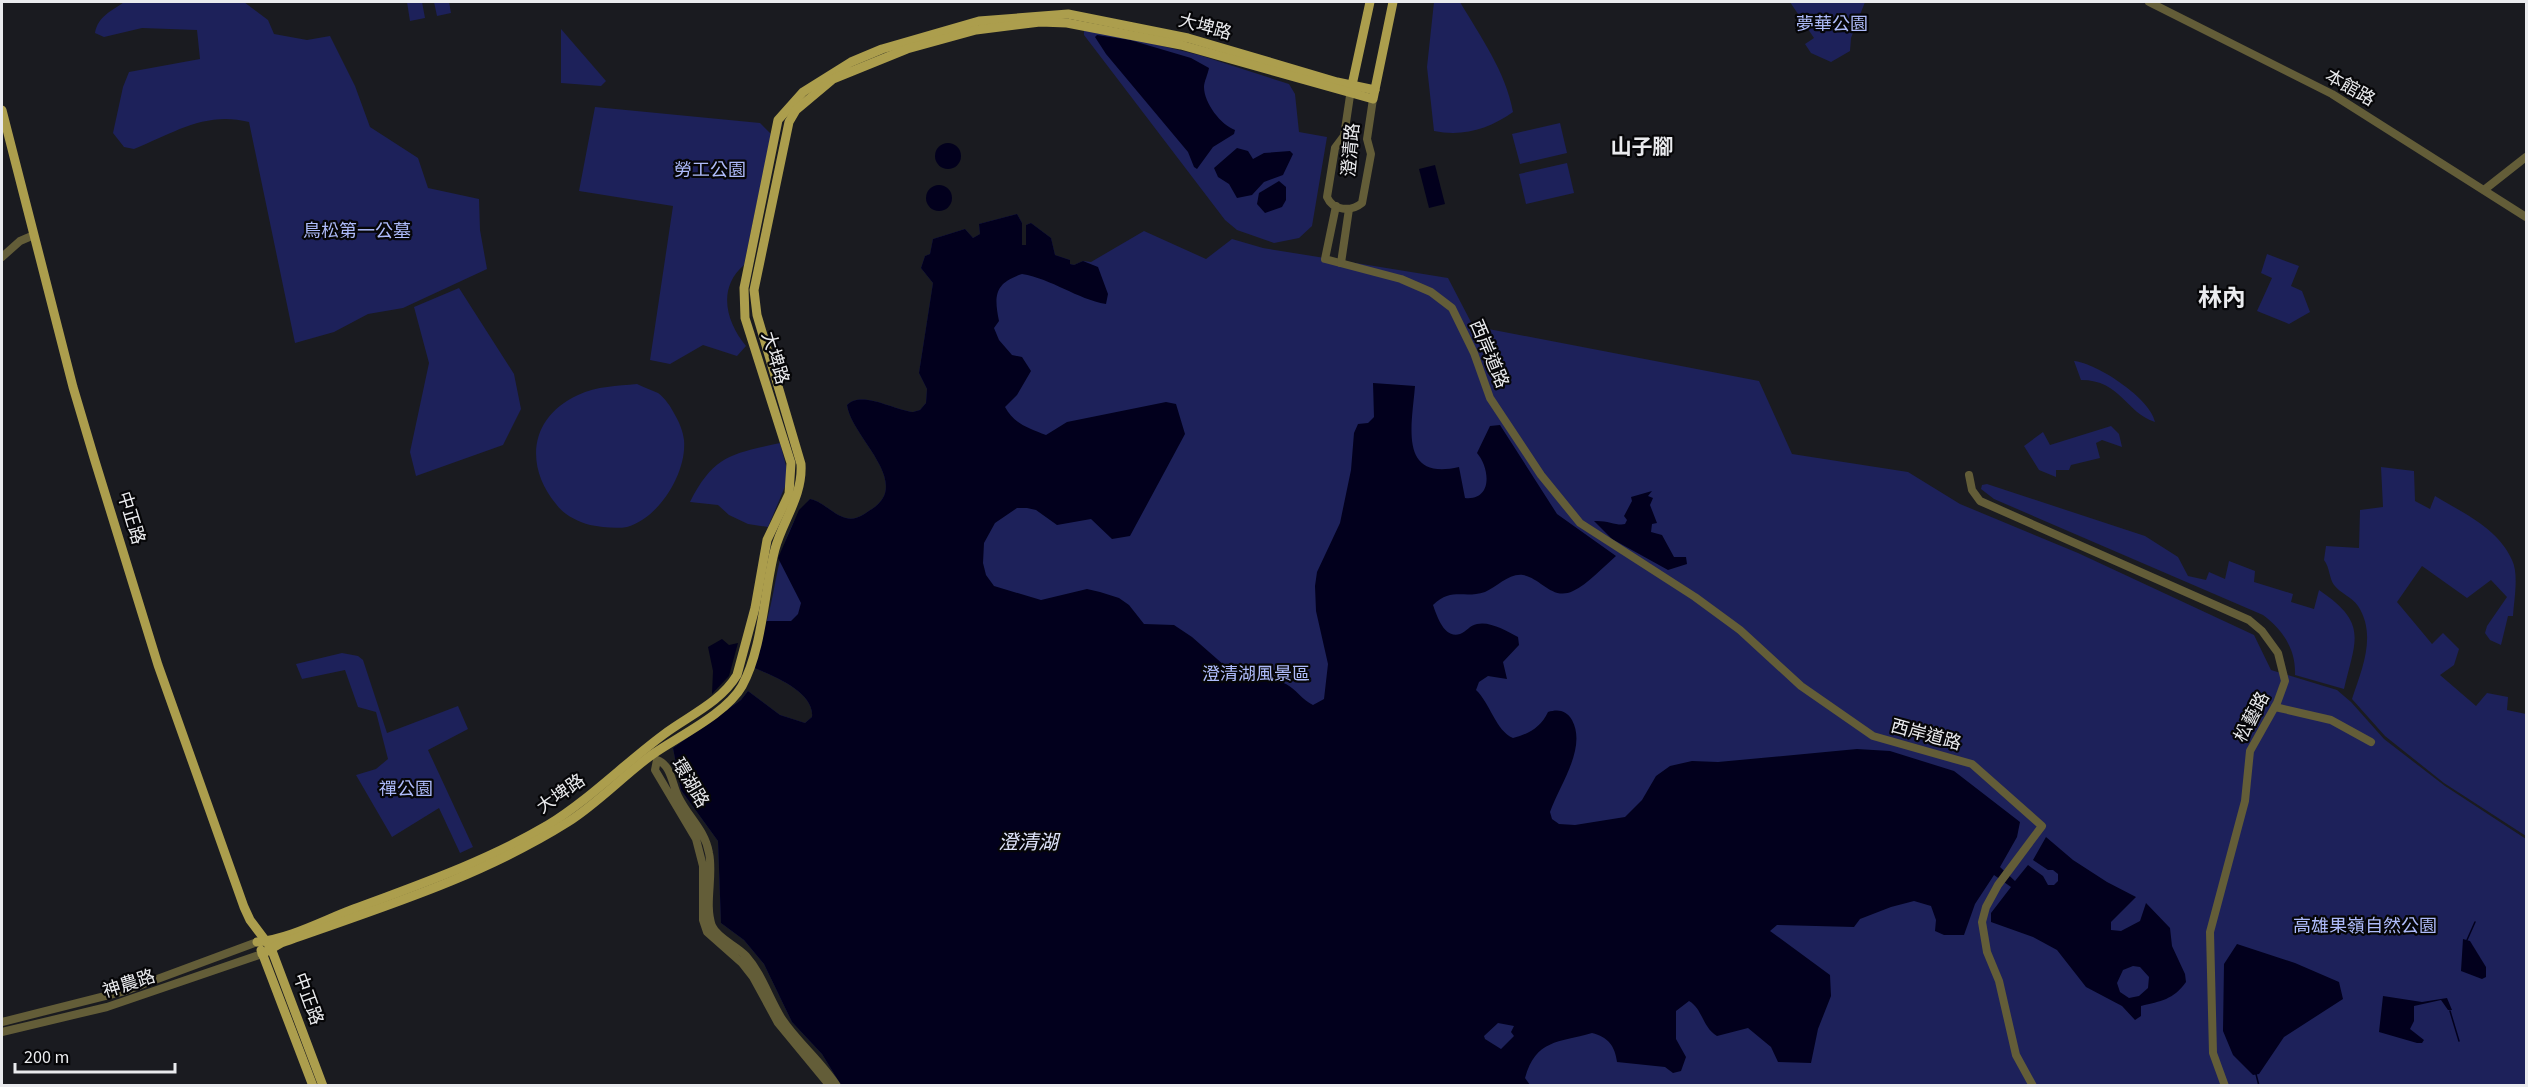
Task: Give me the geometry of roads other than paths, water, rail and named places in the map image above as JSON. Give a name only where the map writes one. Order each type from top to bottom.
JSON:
[{"type":"main road","name":"澄清路","points":[[1351,90],[1371,2]]},
{"type":"main road","name":"澄清路","points":[[1374,94],[1393,2]]},
{"type":"main road","name":"大埤路","points":[[267,948],[467,865],[525,837],[596,791],[661,736],[723,694],[731,684],[736,675],[754,608],[767,540],[789,494],[792,478],[791,463],[745,318],[744,288],[778,120],[804,92],[851,62],[929,33],[979,21],[1068,14],[1188,38],[1351,90],[1374,94]]},
{"type":"main road","name":"中正路","points":[[2,110],[73,387],[158,665],[236,886],[267,948],[323,1086]]},
{"type":"main road","name":"中正路","points":[[255,928],[257,942],[267,948],[313,1086]]},
{"type":"street","name":"本館路","points":[[2149,2],[2332,94],[2526,217]]},
{"type":"street","name":"澄清路","points":[[1336,206],[1327,197],[1335,148],[1344,136],[1351,90]]},
{"type":"street","name":"澄清路","points":[[1349,209],[1362,203],[1371,154],[1367,139],[1374,94]]},
{"type":"street","points":[[2484,190],[2526,156]]},
{"type":"street","points":[[1336,206],[1349,209],[1341,263]]},
{"type":"street","name":"西岸道路","points":[[1336,206],[1325,259],[1401,279],[1431,292],[1452,308],[1474,353],[1490,398],[1540,475],[1580,523],[1695,597],[1740,630],[1801,686],[1873,736],[1972,764],[2042,826],[1998,885],[1986,907],[1982,922],[1999,981],[2016,1055],[2033,1086]]},
{"type":"street","points":[[2,257],[20,241],[34,235]]},
{"type":"street","name":"松藝路","points":[[1969,475],[1972,490],[1980,501],[2249,620],[2262,630],[2278,653],[2285,681],[2275,707],[2250,751],[2245,801],[2210,932],[2213,1053],[2224,1086]]},
{"type":"street","points":[[2261,728],[2282,692]]},
{"type":"street","points":[[2275,707],[2331,720],[2371,742]]},
{"type":"street","name":"環湖路","points":[[830,1086],[778,1023],[753,976],[707,932],[703,920],[707,885],[711,865],[706,840],[678,798],[667,767],[663,762],[657,760],[655,770],[696,839],[707,885],[713,927],[744,954],[755,968],[786,1024],[815,1055],[837,1086]]},
{"type":"street","name":"神農路","points":[[2,1022],[125,991],[257,942]]},
{"type":"street","name":"神農路","points":[[2,1032],[118,1004],[267,948]]},
{"type":"water","points":[[1097,35],[1130,40],[1191,58],[1209,68],[1204,87],[1207,100],[1219,118],[1235,130],[1234,134],[1213,147],[1197,169],[1194,167],[1188,152],[1106,54],[1095,37]]},
{"type":"water","points":[[948,143],[957,147],[961,156],[957,165],[948,169],[939,165],[935,156],[939,147]]},
{"type":"water","points":[[1237,148],[1248,151],[1253,159],[1264,153],[1290,151],[1293,154],[1283,175],[1264,182],[1252,195],[1237,198],[1229,184],[1218,177],[1214,168]]},
{"type":"water","points":[[1435,165],[1445,204],[1429,208],[1419,169]]},
{"type":"water","points":[[1279,181],[1286,187],[1286,200],[1282,207],[1265,213],[1257,204],[1259,193]]},
{"type":"water","points":[[939,185],[948,189],[952,198],[948,207],[939,211],[930,207],[926,198],[930,189]]},
{"type":"water","name":"澄清湖","points":[[1017,214],[1022,223],[1022,245],[1026,245],[1026,225],[1031,223],[1051,238],[1055,255],[1070,260],[1070,264],[1074,265],[1083,261],[1098,267],[1108,294],[1106,304],[1022,274],[1001,286],[997,298],[999,321],[994,328],[999,340],[1012,355],[1022,357],[1031,371],[1017,395],[1005,407],[1013,418],[1022,425],[1046,435],[1067,422],[1166,402],[1176,404],[1185,434],[1130,536],[1112,539],[1091,519],[1057,525],[1036,510],[1027,508],[1017,508],[995,523],[984,543],[983,563],[986,575],[994,586],[1041,600],[1087,589],[1119,598],[1129,605],[1144,624],[1174,625],[1192,637],[1233,673],[1250,672],[1258,678],[1281,682],[1290,686],[1313,705],[1324,699],[1328,664],[1316,611],[1317,572],[1340,523],[1351,470],[1354,433],[1358,424],[1368,423],[1374,417],[1373,383],[1415,386],[1412,417],[1413,446],[1417,458],[1426,466],[1439,469],[1459,467],[1465,498],[1474,498],[1485,489],[1486,482],[1485,467],[1477,453],[1490,426],[1500,425],[1557,514],[1616,556],[1584,584],[1566,593],[1553,591],[1529,577],[1518,575],[1508,578],[1485,592],[1446,596],[1433,605],[1445,630],[1454,635],[1482,623],[1498,627],[1518,637],[1519,645],[1503,662],[1507,679],[1488,676],[1479,682],[1476,690],[1507,734],[1513,738],[1529,732],[1542,722],[1548,712],[1552,711],[1564,712],[1572,720],[1576,731],[1574,754],[1550,812],[1552,819],[1559,824],[1575,825],[1625,817],[1642,800],[1656,776],[1670,766],[1692,761],[1718,762],[1857,749],[1890,751],[1954,771],[2020,822],[2017,837],[2000,867],[2015,881],[2028,865],[2043,876],[2048,885],[2054,885],[2058,881],[2058,874],[2033,860],[2046,837],[2073,860],[2136,897],[2111,922],[2111,930],[2121,931],[2140,921],[2146,903],[2170,928],[2172,946],[2185,974],[2186,982],[2171,996],[2141,1006],[2141,1016],[2135,1020],[2122,1006],[2086,987],[2057,950],[2033,937],[1991,922],[1991,913],[2011,887],[1994,875],[1975,904],[1964,935],[1944,935],[1935,931],[1936,920],[1931,906],[1914,901],[1860,919],[1854,927],[1777,925],[1770,931],[1830,975],[1831,996],[1818,1029],[1811,1063],[1778,1062],[1771,1047],[1748,1028],[1717,1036],[1708,1028],[1694,1004],[1689,1001],[1676,1011],[1676,1039],[1686,1057],[1681,1071],[1673,1073],[1665,1067],[1617,1062],[1610,1043],[1592,1033],[1559,1041],[1542,1049],[1535,1056],[1525,1078],[1530,1085],[841,1085],[822,1054],[792,1022],[764,964],[744,940],[721,923],[718,841],[681,790],[673,748],[741,700],[748,691],[780,715],[805,723],[812,717],[811,708],[800,692],[781,680],[754,668],[766,621],[791,621],[798,614],[801,603],[778,558],[799,510],[810,499],[850,519],[866,513],[883,498],[886,486],[883,473],[851,418],[847,405],[861,399],[913,412],[920,410],[926,403],[927,389],[919,373],[933,283],[921,268],[925,256],[930,254],[933,239],[965,229],[973,238],[980,234],[979,224]],"holes":[[[2133,966],[2140,967],[2149,977],[2148,988],[2139,996],[2129,998],[2120,992],[2117,983],[2123,970]],[[1498,1023],[1514,1026],[1511,1032],[1514,1036],[1501,1049],[1484,1036]]]},
{"type":"water","points":[[1652,491],[1648,496],[1653,498],[1650,505],[1657,523],[1652,524],[1651,532],[1662,535],[1674,557],[1686,557],[1687,564],[1668,570],[1612,539],[1594,521],[1625,524],[1627,520],[1624,516],[1632,501],[1631,497]]},
{"type":"water","points":[[722,639],[729,645],[738,643],[729,676],[712,694],[713,671],[708,647]]},
{"type":"water","points":[[2463,939],[2470,941],[2486,967],[2486,977],[2482,979],[2461,971]]},
{"type":"water","points":[[2237,944],[2295,963],[2339,982],[2343,999],[2284,1037],[2259,1074],[2253,1075],[2233,1055],[2223,1031],[2224,964]]},
{"type":"water","points":[[2383,996],[2422,1002],[2447,998],[2452,1010],[2448,1010],[2441,1000],[2414,1006],[2414,1021],[2410,1029],[2424,1040],[2422,1043],[2417,1043],[2379,1032]]},
{"type":"waterway","points":[[2467,940],[2475,922]]},
{"type":"waterway","points":[[2450,1011],[2459,1041]]},
{"type":"waterway","points":[[2256,1074],[2259,1086]]},
{"type":"district","name":"山子腳","points":[[1642,147]]},
{"type":"district","name":"林內","points":[[2222,298]]},
{"type":"park label","name":"夢華公園","points":[[1832,24]]},
{"type":"park label","name":"勞工公園","points":[[710,170]]},
{"type":"park label","name":"鳥松第一公墓","points":[[357,231]]},
{"type":"park label","name":"澄清湖風景區","points":[[1256,674]]},
{"type":"park label","name":"禪公園","points":[[406,789]]},
{"type":"park label","name":"高雄果嶺自然公園","points":[[2365,926]]}]
